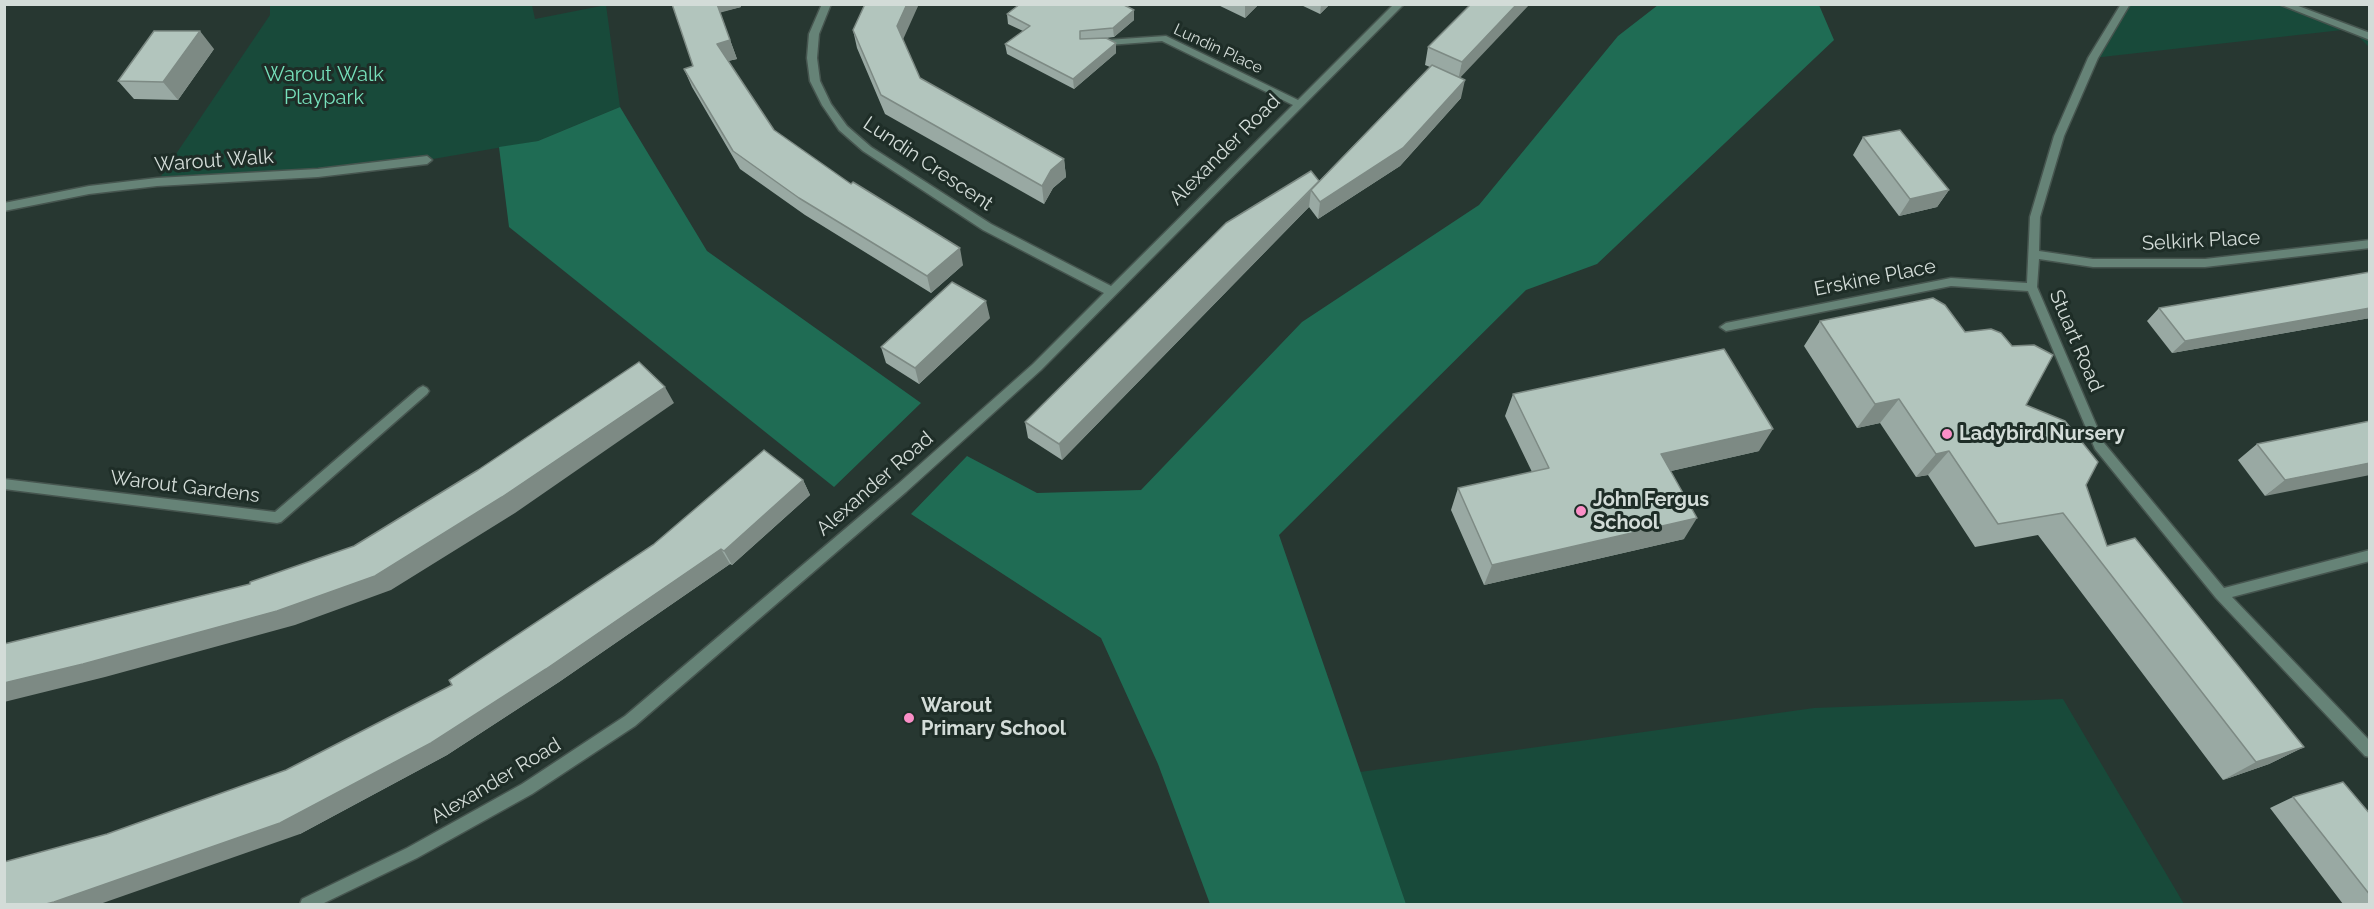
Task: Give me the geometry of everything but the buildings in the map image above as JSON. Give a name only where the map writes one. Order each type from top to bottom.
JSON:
[{"type":"street","name":"Lundin Crescent","points":[[827,4],[814,34],[812,58],[815,81],[826,105],[843,128],[867,148],[987,227],[1112,292]]},
{"type":"street","name":"Alexander Road","points":[[307,904],[412,853],[527,789],[630,721],[902,488],[1037,367],[1400,4]]},
{"type":"street","name":"Stuart Road","points":[[2126,4],[2093,58],[2059,136],[2035,217],[2032,287],[2099,446],[2221,594],[2370,751]]},
{"type":"street","points":[[2283,4],[2370,37]]},
{"type":"street","name":"Lundin Place","points":[[1085,44],[1163,38],[1298,104]]},
{"type":"street","name":"Warout Walk","points":[[4,207],[89,190],[158,182],[318,173],[427,160]]},
{"type":"street","name":"Selkirk Place","points":[[2034,254],[2093,263],[2205,263],[2370,244]]},
{"type":"street","name":"Erskine Place","points":[[1726,327],[1951,282],[2032,287]]},
{"type":"street","name":"Warout Gardens","points":[[4,484],[277,518],[423,391]]},
{"type":"street","points":[[2221,594],[2370,555]]},
{"type":"green space","name":"Warout Walk Playpark","points":[[270,5],[532,5],[535,19],[606,5],[620,107],[538,141],[427,160],[157,182],[270,15]]},
{"type":"green space","points":[[1658,5],[1819,5],[1834,40],[1597,264],[1526,290],[1279,535],[1406,904],[1210,904],[1158,764],[1101,638],[911,514],[967,456],[1037,493],[1141,490],[1302,322],[1479,205],[1618,36]]},
{"type":"green space","points":[[2126,5],[2283,5],[2351,29],[2093,58]]},
{"type":"green space","points":[[2351,29],[2369,37],[2369,47]]},
{"type":"green space","points":[[620,107],[707,251],[921,403],[834,487],[509,227],[499,147],[538,141]]},
{"type":"green space","points":[[2063,699],[2184,904],[1406,904],[1360,772],[1814,708]]},
{"type":"place","name":"Ladybird Nursery","points":[[1947,434]]},
{"type":"place","name":"John Fergus School","points":[[1581,511]]},
{"type":"place","name":"Warout Primary School","points":[[909,718]]}]
